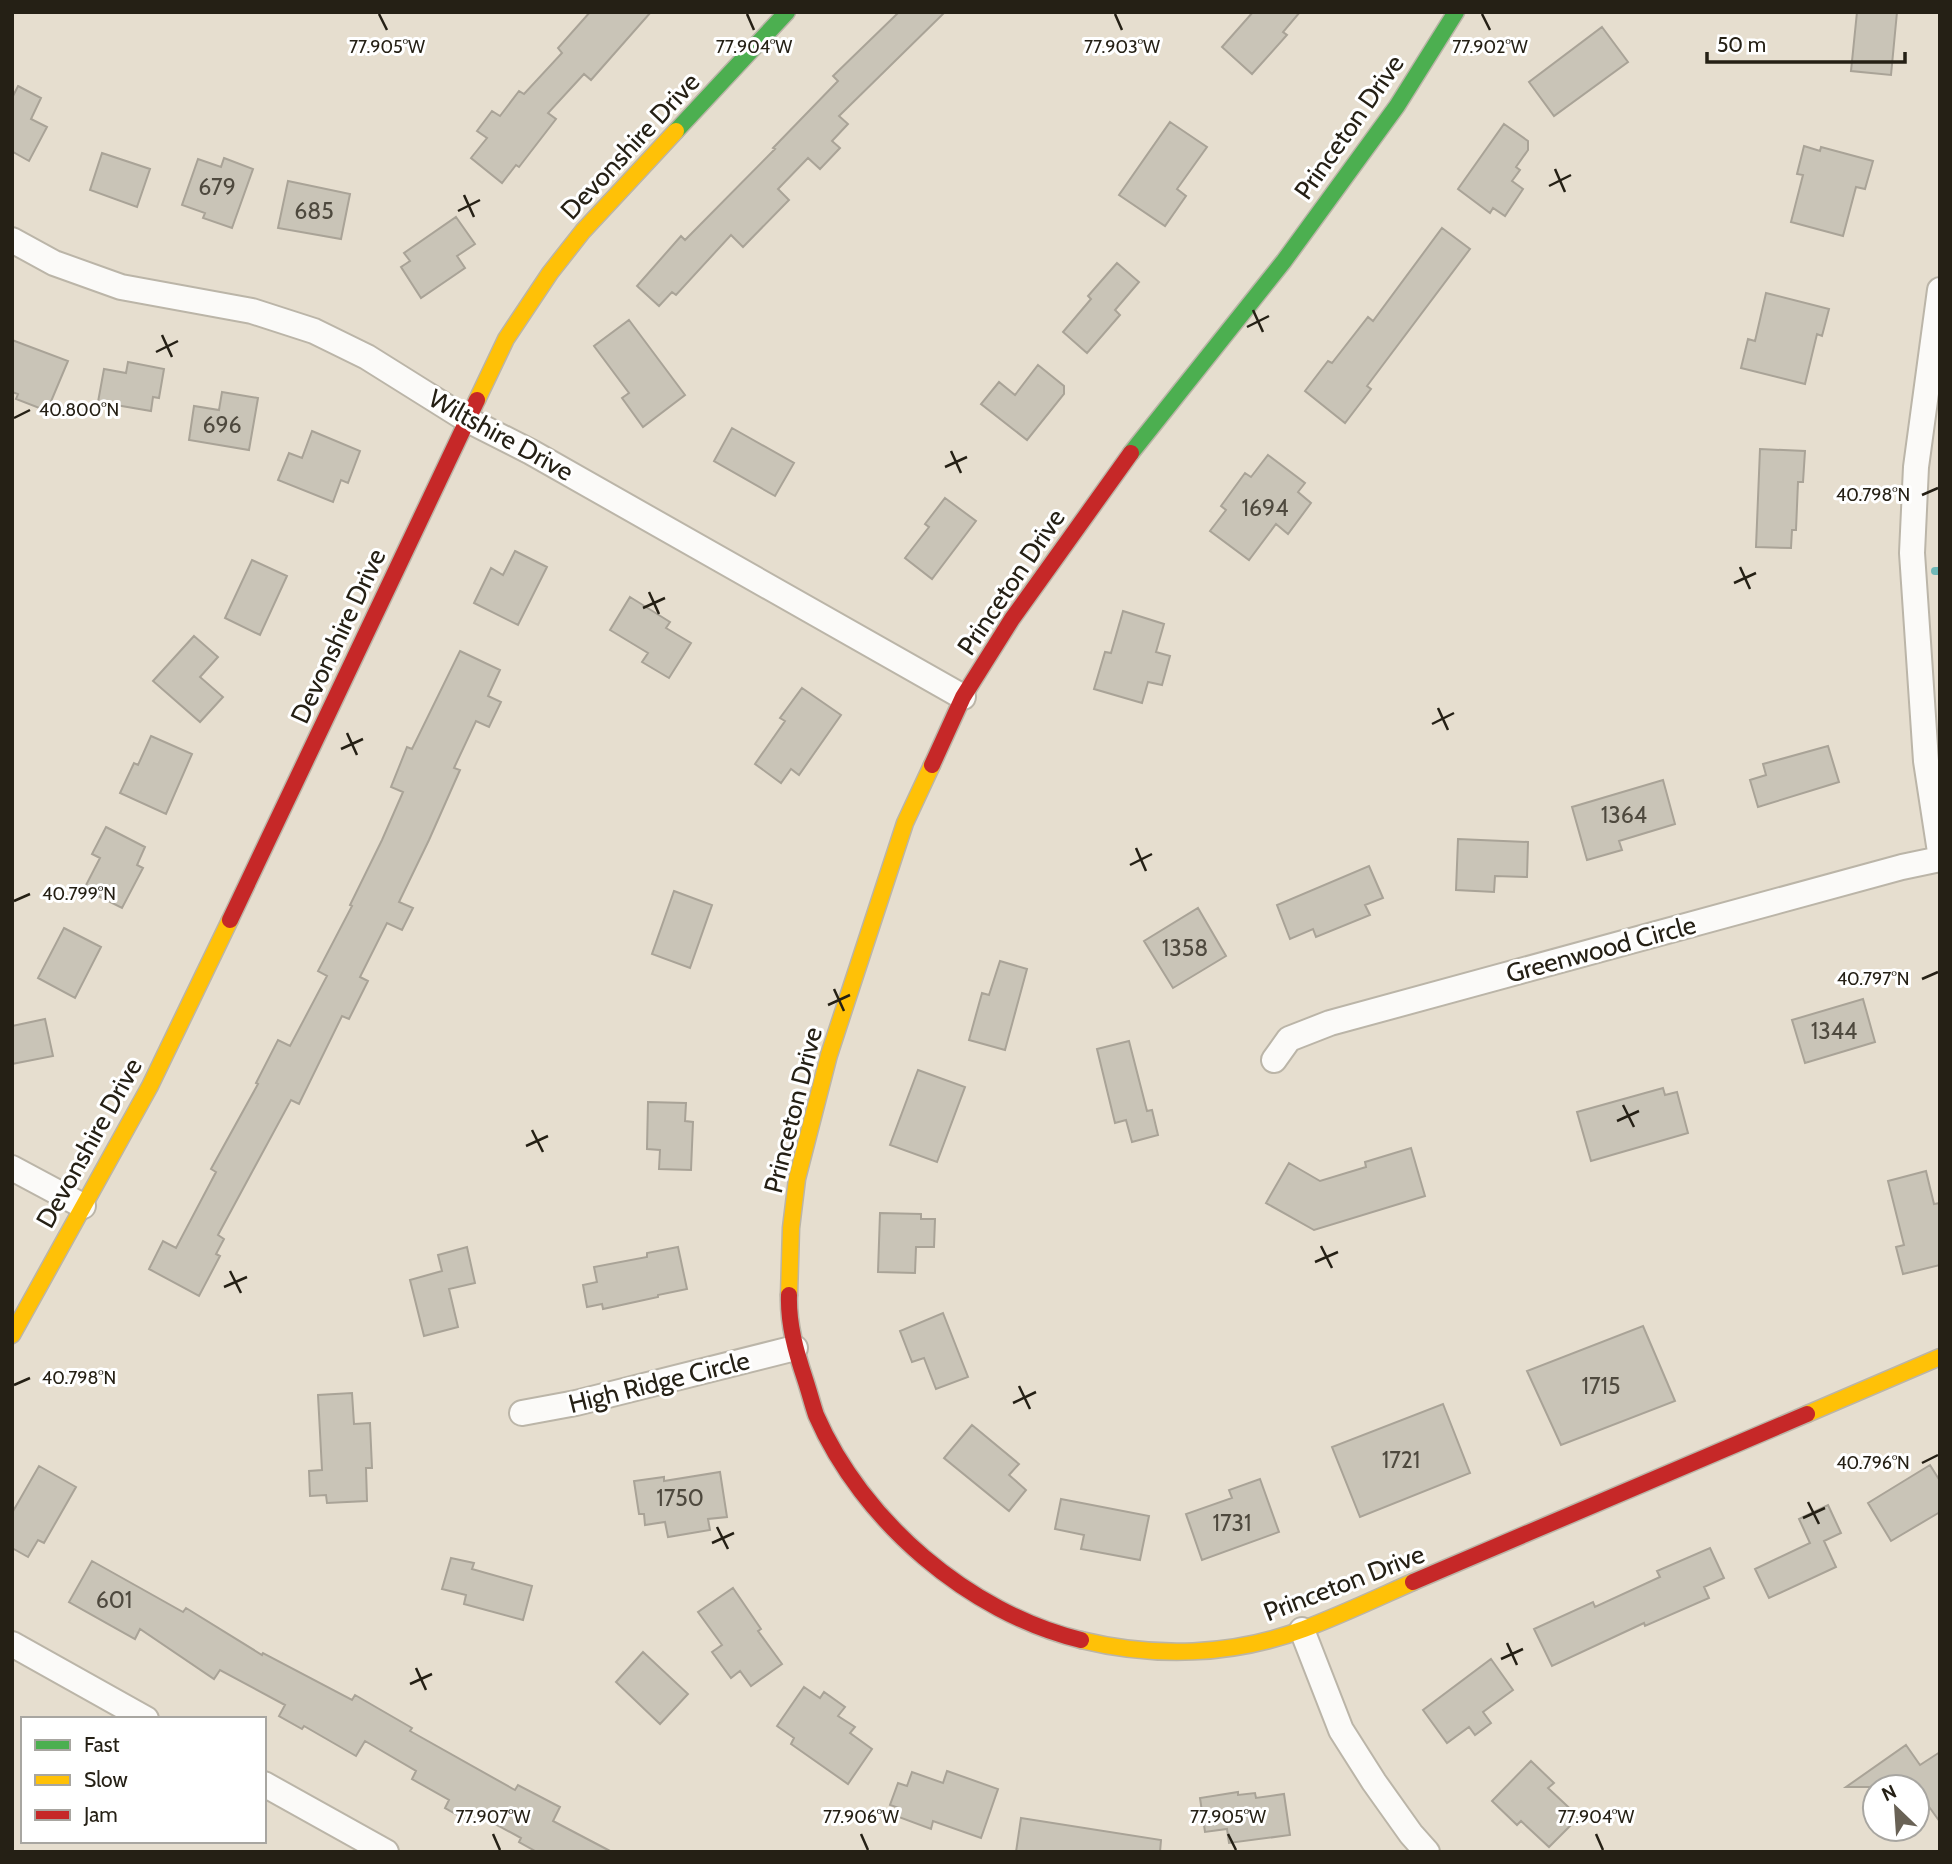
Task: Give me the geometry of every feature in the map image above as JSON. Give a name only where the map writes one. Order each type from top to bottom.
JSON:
[{"type":"street","name":"Devonshire Drive","points":[[12,1335],[156,1074],[506,339],[550,273],[583,231],[787,12]]},
{"type":"street","name":"Princeton Drive","points":[[1456,12],[1396,106],[1284,261],[1121,466],[1012,619],[963,697],[905,823],[829,1055],[796,1179],[791,1228],[789,1301],[795,1348],[816,1414],[835,1451],[859,1487],[884,1517],[943,1573],[977,1597],[1065,1636],[1115,1648],[1148,1652],[1198,1652],[1254,1643],[1302,1630],[1940,1357]]},
{"type":"street","name":"Wiltshire Drive","points":[[12,240],[54,263],[121,287],[253,311],[314,331],[367,357],[467,419],[531,452],[963,697]]},
{"type":"street","points":[[1940,290],[1916,467],[1912,553],[1926,761],[1940,852]]},
{"type":"street","name":"Greenwood Circle","points":[[1274,1060],[1289,1039],[1330,1023],[1902,867],[1940,859]]},
{"type":"street","points":[[12,1168],[83,1206]]},
{"type":"street","name":"High Ridge Circle","points":[[523,1413],[576,1403],[795,1348]]},
{"type":"street","points":[[1302,1630],[1340,1730],[1374,1782],[1427,1852]]},
{"type":"street","points":[[12,1644],[142,1717]]},
{"type":"street","points":[[266,1785],[386,1852]]},
{"type":"building","points":[[590,12],[651,12],[591,80],[584,74],[548,113],[556,119],[519,167],[516,165],[502,183],[471,158],[487,138],[477,131],[492,111],[500,116],[519,91],[524,94],[562,53],[558,48]]},
{"type":"building","points":[[899,12],[945,12],[839,116],[848,124],[832,141],[840,148],[820,169],[808,158],[778,189],[789,200],[743,247],[731,235],[676,295],[672,292],[659,306],[637,286],[681,236],[685,240],[775,149],[773,148],[838,81],[833,76]]},
{"type":"building","points":[[1253,12],[1300,12],[1283,32],[1287,35],[1252,74],[1222,47]]},
{"type":"building","points":[[1857,12],[1897,12],[1891,75],[1851,71]]},
{"type":"building","points":[[1602,27],[1628,62],[1554,116],[1529,82]]},
{"type":"building","points":[[18,86],[41,98],[31,119],[47,127],[29,161],[13,152],[12,155],[12,98]]},
{"type":"building","points":[[1170,122],[1207,147],[1177,189],[1186,196],[1165,226],[1119,195]]},
{"type":"building","points":[[1504,124],[1528,141],[1528,150],[1516,167],[1520,170],[1512,181],[1523,189],[1505,216],[1493,208],[1490,213],[1458,189]]},
{"type":"building","points":[[1804,146],[1820,151],[1821,147],[1873,161],[1865,189],[1856,187],[1843,236],[1791,222],[1803,175],[1797,174]]},
{"type":"building","points":[[102,153],[150,169],[137,207],[90,190]]},
{"type":"building","points":[[224,158],[253,169],[232,228],[203,218],[205,213],[182,205],[198,159],[221,167]]},
{"type":"building","points":[[288,181],[350,194],[341,239],[278,228]]},
{"type":"building","points":[[456,217],[475,244],[457,256],[465,268],[421,298],[401,267],[410,261],[404,253]]},
{"type":"building","points":[[1442,228],[1470,249],[1367,386],[1371,389],[1345,423],[1305,391],[1328,361],[1332,363],[1368,317],[1373,321]]},
{"type":"building","points":[[1117,263],[1139,282],[1115,310],[1120,315],[1087,353],[1063,332],[1091,299],[1088,296]]},
{"type":"building","points":[[1766,293],[1829,309],[1822,336],[1817,334],[1805,384],[1741,368],[1748,339],[1755,341]]},
{"type":"building","points":[[629,320],[685,395],[643,427],[622,398],[629,393],[594,346]]},
{"type":"building","points":[[12,340],[68,361],[47,411],[16,399],[18,394],[12,392]]},
{"type":"building","points":[[128,362],[164,369],[159,398],[153,397],[151,411],[98,402],[104,369],[126,373]]},
{"type":"building","points":[[1038,365],[1064,386],[1064,394],[1027,440],[981,404],[999,382],[1015,395]]},
{"type":"building","points":[[222,392],[258,398],[249,450],[189,440],[194,406],[219,410]]},
{"type":"building","points":[[732,428],[794,463],[775,496],[714,461]]},
{"type":"building","points":[[312,431],[360,451],[348,483],[341,480],[333,502],[278,480],[289,453],[302,458]]},
{"type":"building","points":[[1760,449],[1805,451],[1803,482],[1798,482],[1796,530],[1792,530],[1791,548],[1756,547]]},
{"type":"building","points":[[1268,455],[1305,483],[1298,492],[1311,503],[1288,534],[1276,524],[1249,560],[1210,531],[1226,510],[1221,506],[1245,473],[1251,477]]},
{"type":"building","points":[[945,498],[976,521],[932,579],[905,558],[929,527],[925,524]]},
{"type":"building","points":[[515,551],[547,567],[518,625],[474,603],[491,568],[503,575]]},
{"type":"building","points":[[252,560],[287,576],[260,635],[225,618]]},
{"type":"building","points":[[630,597],[670,622],[666,628],[691,643],[669,678],[642,662],[648,653],[610,630]]},
{"type":"building","points":[[1123,611],[1164,624],[1156,652],[1170,656],[1162,685],[1148,682],[1142,703],[1094,689],[1105,652],[1111,653]]},
{"type":"building","points":[[194,636],[218,657],[200,677],[223,697],[200,722],[153,681]]},
{"type":"building","points":[[460,651],[500,670],[488,696],[501,702],[489,727],[476,721],[454,768],[460,770],[399,902],[413,908],[402,930],[387,923],[360,977],[368,981],[349,1019],[342,1016],[299,1104],[291,1100],[218,1235],[224,1239],[216,1254],[220,1256],[199,1296],[149,1269],[163,1241],[176,1248],[216,1172],[211,1169],[258,1084],[256,1083],[278,1040],[290,1046],[327,976],[318,971],[352,906],[350,905],[403,792],[391,787],[407,747],[412,749]]},
{"type":"building","points":[[802,688],[841,715],[799,775],[791,769],[781,783],[755,764],[785,721],[780,718]]},
{"type":"building","points":[[151,736],[192,754],[166,814],[120,793],[134,763],[138,765]]},
{"type":"building","points":[[1828,746],[1839,782],[1758,807],[1750,780],[1766,775],[1763,764]]},
{"type":"building","points":[[1663,780],[1675,824],[1619,841],[1622,850],[1587,860],[1572,807]]},
{"type":"building","points":[[106,827],[145,847],[137,865],[143,868],[122,908],[84,889],[100,858],[92,854]]},
{"type":"building","points":[[1458,839],[1528,842],[1527,877],[1495,876],[1494,892],[1456,890]]},
{"type":"building","points":[[1369,866],[1383,898],[1365,905],[1370,915],[1316,937],[1313,929],[1290,939],[1277,905]]},
{"type":"building","points":[[674,891],[712,905],[690,968],[652,954]]},
{"type":"building","points":[[1198,908],[1226,956],[1173,988],[1144,941]]},
{"type":"building","points":[[64,928],[101,947],[75,998],[38,978]]},
{"type":"building","points":[[1000,961],[1027,969],[1005,1050],[969,1040],[982,993],[989,995]]},
{"type":"building","points":[[1863,999],[1875,1042],[1805,1063],[1792,1020]]},
{"type":"building","points":[[45,1019],[53,1056],[12,1064],[12,1026]]},
{"type":"building","points":[[1129,1041],[1147,1111],[1152,1110],[1158,1135],[1132,1142],[1126,1120],[1115,1123],[1097,1049]]},
{"type":"building","points":[[918,1070],[965,1087],[937,1162],[890,1145]]},
{"type":"building","points":[[1663,1088],[1665,1095],[1677,1092],[1688,1133],[1591,1161],[1577,1112]]},
{"type":"building","points":[[648,1102],[686,1103],[685,1121],[693,1122],[691,1170],[659,1169],[660,1150],[647,1149]]},
{"type":"building","points":[[1411,1148],[1425,1196],[1314,1230],[1266,1203],[1289,1163],[1320,1181],[1366,1167],[1365,1162]]},
{"type":"building","points":[[1926,1171],[1934,1204],[1940,1203],[1940,1265],[1903,1274],[1896,1247],[1904,1245],[1888,1181]]},
{"type":"building","points":[[880,1213],[921,1214],[921,1219],[935,1219],[934,1247],[916,1247],[915,1273],[878,1272]]},
{"type":"building","points":[[467,1247],[475,1283],[449,1289],[458,1327],[424,1336],[410,1280],[442,1271],[438,1255]]},
{"type":"building","points":[[678,1247],[687,1289],[603,1309],[602,1304],[587,1307],[583,1285],[597,1282],[594,1267],[647,1257],[647,1253]]},
{"type":"building","points":[[943,1313],[968,1377],[936,1389],[924,1358],[912,1362],[900,1331]]},
{"type":"building","points":[[1643,1326],[1675,1401],[1561,1445],[1527,1371]]},
{"type":"building","points":[[352,1393],[354,1424],[370,1423],[372,1468],[366,1468],[367,1501],[327,1503],[326,1495],[310,1496],[309,1471],[322,1470],[318,1395]]},
{"type":"building","points":[[1443,1404],[1470,1473],[1360,1517],[1332,1447]]},
{"type":"building","points":[[972,1425],[1019,1464],[1009,1475],[1026,1490],[1009,1511],[944,1458]]},
{"type":"building","points":[[1930,1465],[1940,1481],[1940,1512],[1891,1541],[1868,1503]]},
{"type":"building","points":[[39,1466],[76,1487],[44,1543],[38,1540],[28,1557],[12,1548],[12,1513]]},
{"type":"building","points":[[720,1472],[727,1517],[708,1519],[710,1530],[668,1537],[665,1522],[645,1525],[644,1514],[639,1514],[634,1481],[664,1477],[664,1481]]},
{"type":"building","points":[[1260,1479],[1279,1532],[1202,1560],[1186,1514],[1232,1498],[1229,1490]]},
{"type":"building","points":[[1061,1499],[1149,1516],[1140,1560],[1081,1549],[1084,1535],[1055,1529]]},
{"type":"building","points":[[1828,1505],[1841,1533],[1824,1541],[1836,1567],[1769,1598],[1755,1569],[1810,1543],[1799,1519]]},
{"type":"building","points":[[1710,1548],[1724,1578],[1704,1587],[1709,1598],[1645,1626],[1644,1623],[1552,1666],[1534,1629],[1593,1602],[1595,1607],[1660,1577],[1657,1571]]},
{"type":"building","points":[[451,1558],[474,1563],[472,1569],[532,1586],[523,1620],[464,1604],[466,1595],[442,1589]]},
{"type":"building","points":[[92,1561],[183,1612],[186,1608],[262,1655],[263,1653],[352,1700],[355,1695],[412,1728],[410,1731],[515,1790],[518,1785],[560,1807],[553,1821],[612,1852],[537,1852],[519,1842],[521,1838],[475,1813],[470,1822],[445,1808],[449,1800],[412,1779],[416,1771],[365,1741],[356,1756],[304,1726],[302,1729],[279,1716],[285,1705],[220,1670],[214,1679],[140,1629],[135,1639],[69,1602]]},
{"type":"building","points":[[733,1588],[761,1629],[758,1631],[782,1664],[751,1686],[740,1671],[731,1678],[712,1652],[722,1645],[698,1612]]},
{"type":"building","points":[[643,1652],[688,1694],[660,1724],[616,1682]]},
{"type":"building","points":[[1491,1659],[1513,1690],[1483,1712],[1491,1723],[1475,1735],[1469,1727],[1447,1743],[1423,1710]]},
{"type":"building","points":[[804,1687],[820,1698],[824,1692],[845,1707],[838,1716],[855,1727],[850,1733],[872,1749],[848,1784],[791,1744],[794,1738],[777,1726]]},
{"type":"building","points":[[1906,1745],[1920,1765],[1940,1752],[1940,1822],[1931,1809],[1931,1773],[1866,1773]]},
{"type":"building","points":[[1531,1761],[1554,1783],[1548,1788],[1579,1817],[1549,1847],[1521,1821],[1517,1825],[1492,1801]]},
{"type":"building","points":[[947,1771],[998,1789],[981,1838],[933,1821],[931,1829],[896,1816],[899,1808],[890,1805],[898,1783],[907,1786],[912,1772],[943,1783]]},
{"type":"building","points":[[1861,1776],[1861,1787],[1846,1787]]},
{"type":"building","points":[[1238,1792],[1238,1795],[1255,1793],[1256,1798],[1284,1794],[1290,1835],[1229,1843],[1227,1829],[1205,1832],[1200,1798]]},
{"type":"building","points":[[1021,1818],[1161,1840],[1160,1852],[1016,1852]]},
{"type":"waterway","points":[[1935,571],[1940,571]]},
{"type":"traffic: fast","points":[[676,131],[787,12]]},
{"type":"traffic: fast","points":[[1131,453],[1284,261],[1397,106],[1456,12]]},
{"type":"traffic: slow","points":[[477,400],[506,339],[550,273],[583,231],[676,131]]},
{"type":"traffic: slow","points":[[789,1295],[791,1228],[797,1179],[829,1055],[905,823],[932,765]]},
{"type":"traffic: slow","points":[[12,1335],[150,1086],[230,920]]},
{"type":"traffic: slow","points":[[1807,1414],[1940,1357]]},
{"type":"traffic: slow","points":[[1081,1640],[1165,1652],[1249,1645],[1304,1629],[1413,1582]]},
{"type":"traffic: jam","points":[[230,920],[477,400]]},
{"type":"traffic: jam","points":[[932,765],[963,697],[1012,619],[1131,453]]},
{"type":"traffic: jam","points":[[789,1295],[793,1338],[816,1415],[836,1454],[861,1491],[891,1526],[924,1557],[960,1585],[1039,1627],[1081,1640]]},
{"type":"traffic: jam","points":[[1413,1582],[1807,1414]]}]
